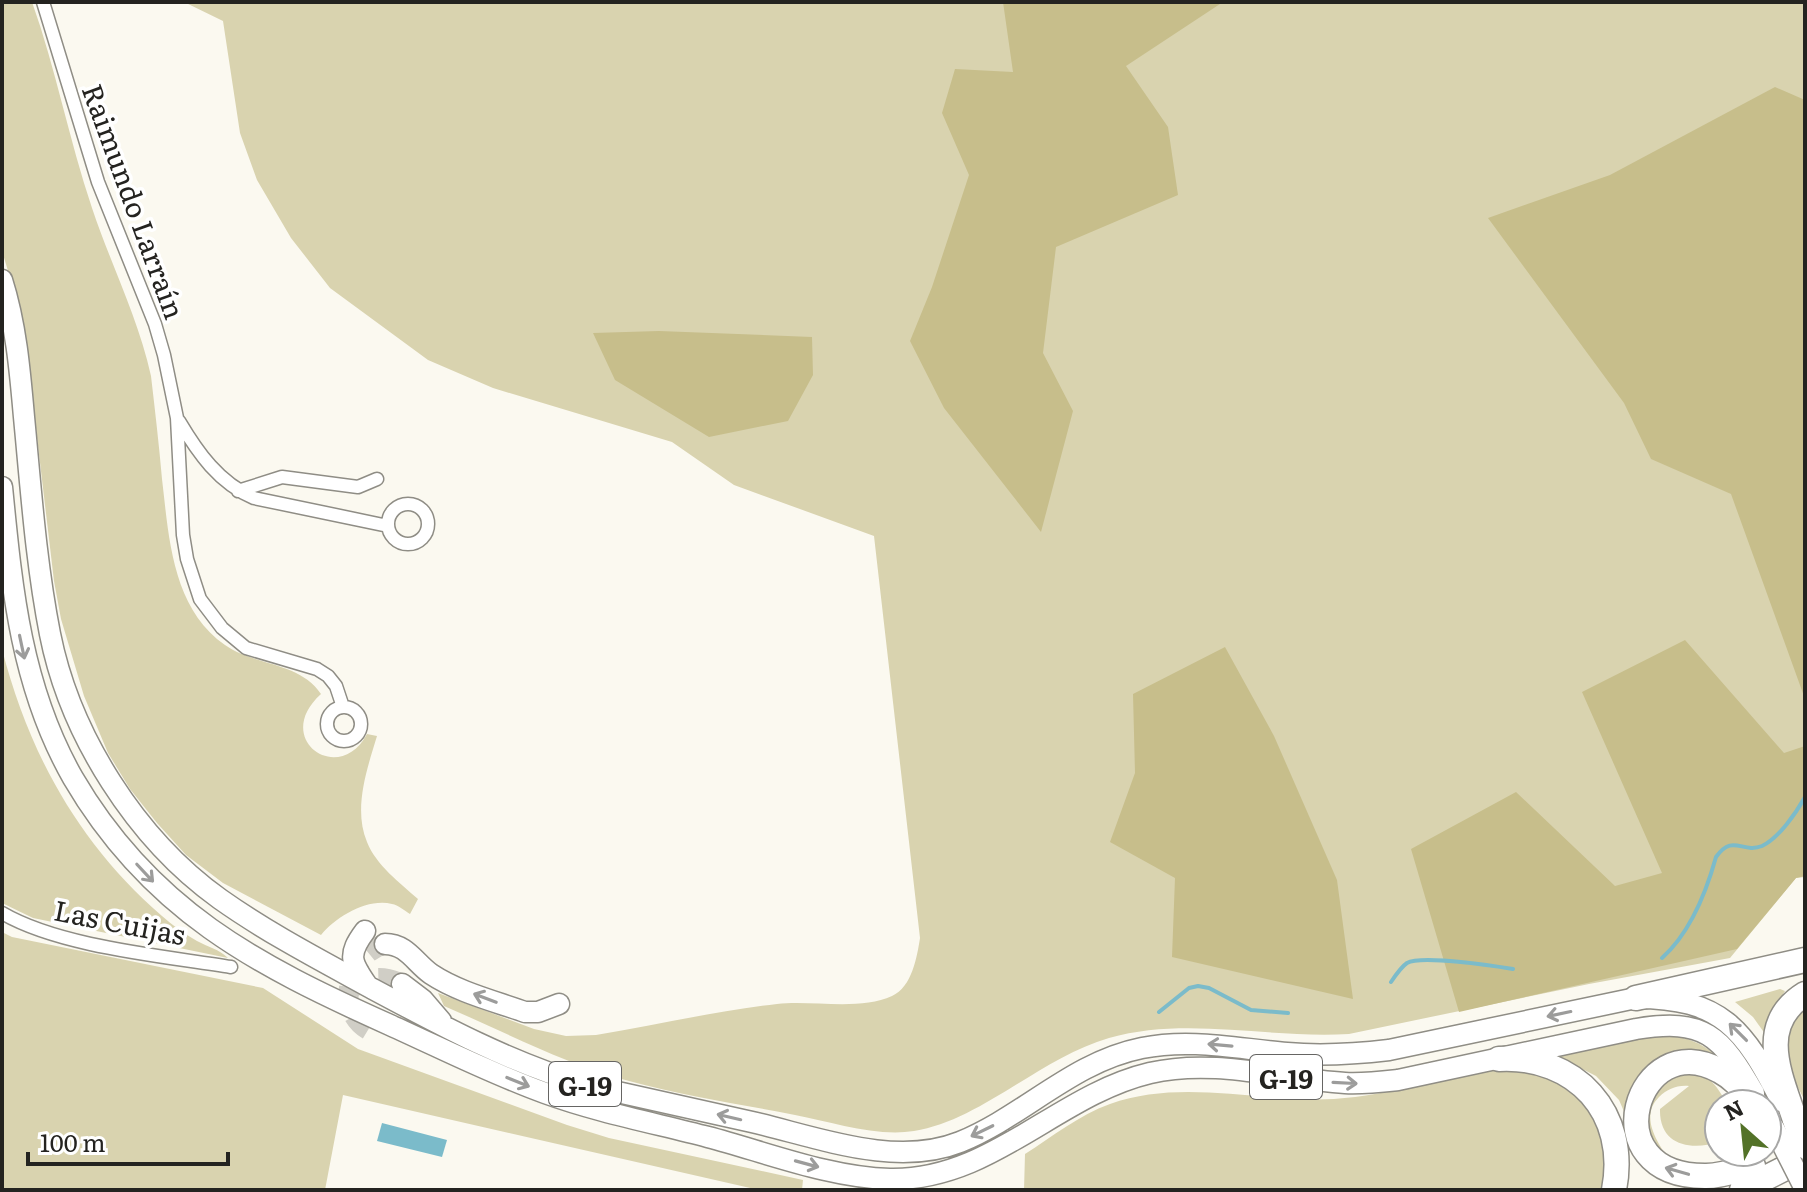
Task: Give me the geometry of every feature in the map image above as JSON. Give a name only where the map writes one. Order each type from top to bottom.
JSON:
[{"type":"highway","points":[[1636,998],[1805,960]]},
{"type":"highway","points":[[1664,992],[1727,988],[1805,975]]},
{"type":"highway","points":[[1780,1088],[1775,1039],[1786,1011],[1805,994]]},
{"type":"highway","points":[[1499,1059],[1525,1060],[1550,1066],[1571,1077],[1589,1092],[1603,1110],[1612,1131],[1617,1155],[1614,1190]]},
{"type":"highway","points":[[1743,1088],[1717,1069],[1702,1064],[1667,1068],[1648,1083],[1637,1103],[1634,1118],[1643,1149],[1655,1162],[1672,1171],[1708,1177],[1745,1168]]},
{"type":"highway","points":[[1708,1190],[1749,1168]]},
{"type":"highway","points":[[1742,1190],[1756,1168]]},
{"type":"highway","points":[[1790,1190],[1805,1182]]},
{"type":"main road","name":"G-19","points":[[2,280],[19,362],[45,610],[58,664],[77,717],[115,786],[164,849],[218,898],[266,929],[367,985],[448,1040],[567,1100],[833,1171],[889,1179],[939,1174],[975,1162],[1097,1093],[1131,1078],[1167,1070],[1212,1067],[1348,1084],[1398,1080],[1636,1029],[1674,1025],[1707,1034],[1726,1049],[1754,1088]]},
{"type":"main road","name":"G-19","points":[[2,487],[12,588],[30,681],[62,757],[107,828],[170,898],[235,948],[321,993],[448,1040],[586,1085],[860,1147],[908,1152],[940,1148],[966,1139],[995,1125],[1094,1063],[1141,1048],[1189,1043],[1316,1055],[1362,1053],[1636,998],[1695,1005],[1730,1024],[1752,1047],[1768,1088]]},
{"type":"main road","points":[[316,957],[334,952],[365,931],[354,947],[352,959],[367,985]]},
{"type":"main road","points":[[385,944],[404,948],[429,973],[445,982],[525,1012],[538,1012],[559,1004]]},
{"type":"main road","points":[[368,1030],[403,1042],[448,1040],[423,1000],[402,984]]},
{"type":"main road","name":"G-19","points":[[1783,1127],[1805,1189]]},
{"type":"street","name":"Raimundo Larraín","points":[[43,2],[98,182],[155,324],[177,418],[183,535],[200,599],[222,628],[246,648],[317,669],[328,676],[336,686],[343,707]]},
{"type":"street","name":"Raimundo Larraín","points":[[177,418],[208,464],[238,491],[254,498],[388,526]]},
{"type":"street","points":[[238,491],[282,477],[358,487],[377,479]]},
{"type":"street","name":"Las Cuijas","points":[[2,913],[33,928],[71,939],[231,967]]},
{"type":"shaded area","points":[[2,2],[32,2],[92,208],[139,333],[151,376],[171,548],[184,592],[207,630],[225,645],[301,676],[321,694],[307,711],[303,727],[306,740],[315,751],[327,756],[341,756],[355,749],[367,734],[377,736],[363,789],[363,829],[376,858],[418,899],[410,914],[394,905],[363,906],[343,916],[321,935],[223,883],[186,855],[157,823],[130,789],[108,753],[84,696],[61,619],[28,361],[18,304],[2,251]]},
{"type":"shaded area","points":[[184,2],[1805,2],[1805,877],[1796,878],[1730,958],[1349,1034],[1198,1028],[1138,1032],[1109,1038],[1059,1060],[963,1115],[914,1131],[885,1132],[854,1128],[629,1081],[558,1057],[444,1006],[438,993],[534,1029],[566,1036],[596,1035],[777,1004],[865,1003],[899,992],[909,979],[920,938],[874,536],[734,485],[672,442],[493,388],[428,360],[330,288],[291,238],[257,180],[240,133],[223,21]]},
{"type":"shaded area","points":[[1003,2],[1223,2],[1126,66],[1168,127],[1178,195],[1056,247],[1043,353],[1073,411],[1041,532],[944,408],[910,341],[932,287],[969,175],[942,113],[955,69],[1013,72]]},
{"type":"shaded area","points":[[1775,87],[1805,100],[1805,699],[1731,494],[1651,459],[1624,403],[1488,218],[1610,175]]},
{"type":"shaded area","points":[[659,331],[812,337],[813,375],[788,421],[709,437],[615,380],[593,333]]},
{"type":"shaded area","points":[[1685,640],[1784,753],[1805,746],[1805,876],[1796,878],[1737,949],[1459,1012],[1411,849],[1516,792],[1615,886],[1662,873],[1582,692]]},
{"type":"shaded area","points":[[1225,647],[1274,736],[1337,880],[1353,999],[1172,957],[1175,878],[1110,842],[1135,773],[1133,694]]},
{"type":"shaded area","points":[[2,649],[13,688],[43,761],[82,828],[132,888],[162,916],[228,958],[33,918],[2,903]]},
{"type":"shaded area","points":[[2,932],[12,937],[263,988],[358,1049],[609,1138],[803,1180],[802,1190],[759,1190],[343,1095],[325,1190],[2,1190]]},
{"type":"shaded area","points":[[1780,989],[1785,991],[1768,1038],[1753,1017],[1735,1002]]},
{"type":"shaded area","points":[[1805,1009],[1805,1101],[1784,1052],[1792,1016]]},
{"type":"shaded area","points":[[1657,1035],[1695,1042],[1711,1051],[1726,1066],[1640,1081],[1628,1099],[1626,1116],[1619,1100],[1596,1076],[1553,1054]]},
{"type":"shaded area","points":[[1502,1068],[1540,1071],[1574,1089],[1587,1102],[1604,1134],[1607,1152],[1601,1190],[1024,1190],[1025,1154],[1087,1114],[1138,1096],[1193,1092],[1334,1099],[1376,1094]]},
{"type":"shaded area","points":[[1682,1073],[1704,1077],[1717,1088],[1703,1088],[1703,1145],[1687,1145],[1671,1138],[1661,1121],[1660,1109],[1689,1086],[1672,1088],[1653,1105],[1653,1130],[1671,1162],[1648,1137],[1650,1105],[1662,1085]]},
{"type":"water","points":[[382,1123],[447,1140],[442,1157],[377,1141]]},
{"type":"waterway","points":[[1662,958],[1689,925],[1716,857],[1722,850],[1733,845],[1749,848],[1762,846],[1775,837],[1805,797]]},
{"type":"waterway","points":[[1391,982],[1407,963],[1415,961],[1458,962],[1513,969]]},
{"type":"waterway","points":[[1159,1012],[1189,988],[1198,986],[1209,988],[1251,1010],[1288,1013]]},
{"type":"tunnel","points":[[368,1030],[357,1021],[351,1009],[350,983],[362,959],[385,944]]},
{"type":"tunnel","points":[[351,989],[363,981],[376,978],[402,984]]}]
